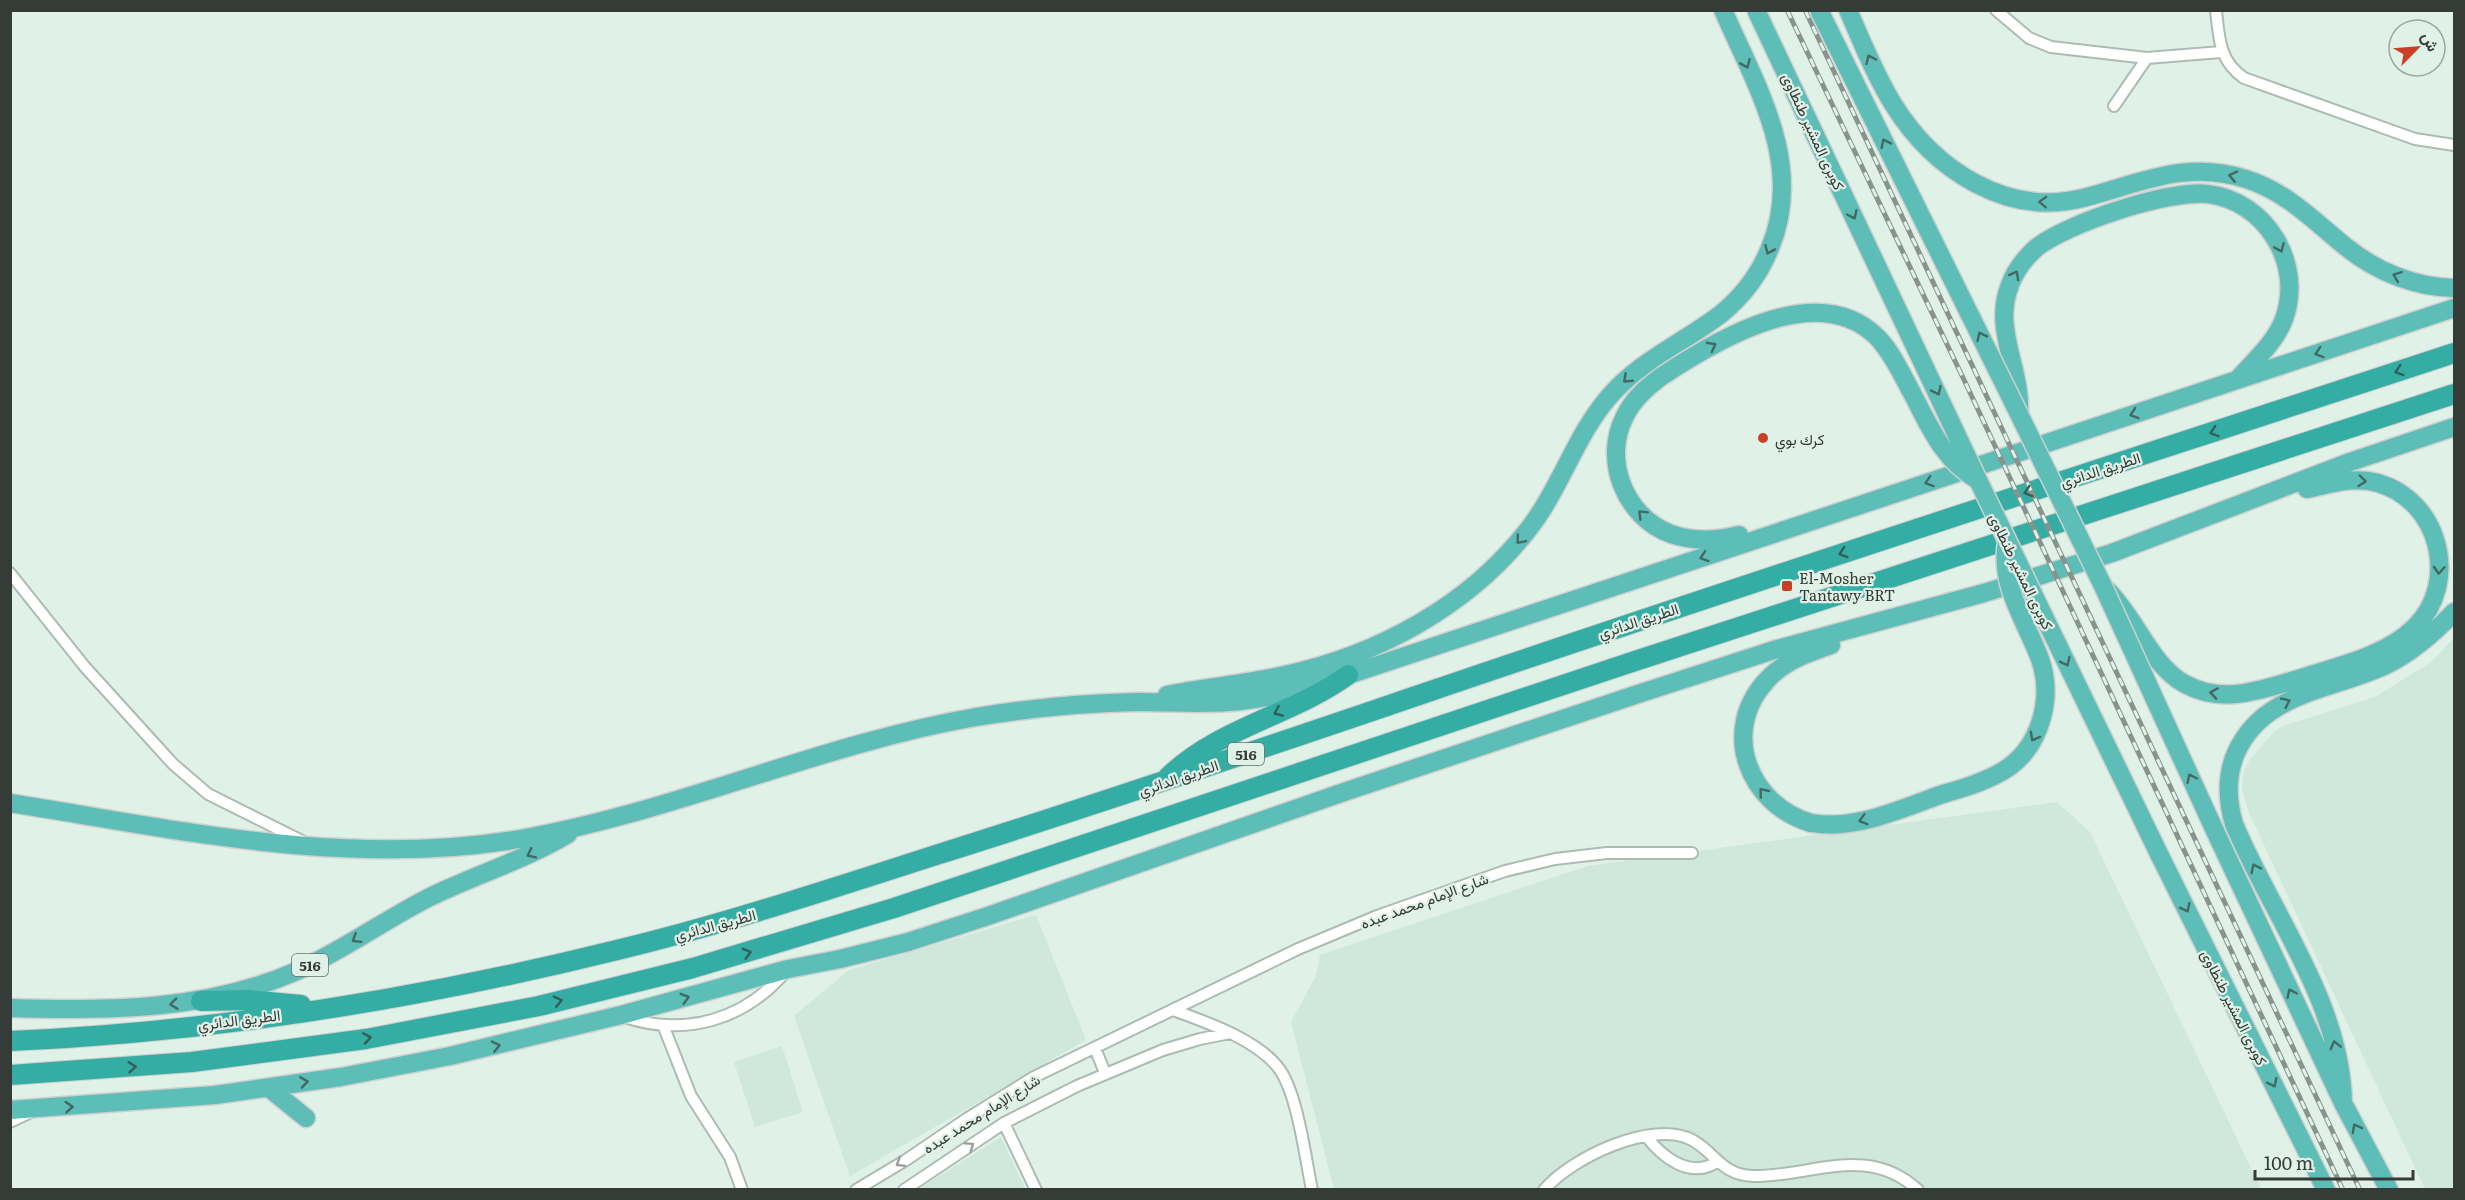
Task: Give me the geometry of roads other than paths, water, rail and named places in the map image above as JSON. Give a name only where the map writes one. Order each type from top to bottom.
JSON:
[{"type":"highway","points":[[1137,702],[1189,691],[1265,680],[1333,662],[1398,634],[1458,598],[1495,567],[1528,531],[1561,480],[1591,421],[1621,384],[1645,363],[1722,312],[1743,292],[1761,268],[1778,227],[1783,198],[1783,168],[1773,125],[1723,10]]},
{"type":"highway","name":"كوبرى المشير طنطاوى","points":[[1756,10],[1978,480],[2165,867],[2326,1190]]},
{"type":"highway","points":[[1819,10],[2103,586],[2343,1103],[2389,1190]]},
{"type":"highway","points":[[1848,10],[1886,92],[1908,125],[1947,165],[1985,189],[2013,198],[2057,202],[2085,198],[2175,172],[2202,171],[2231,175],[2259,184],[2285,197],[2348,249],[2379,268],[2418,283],[2454,288]]},
{"type":"highway","points":[[2019,414],[2017,376],[2004,327],[2004,305],[2015,274],[2036,248],[2055,237],[2101,217],[2172,197],[2208,194],[2242,205],[2261,219],[2276,238],[2289,272],[2289,296],[2278,330],[2264,350],[2236,380]]},
{"type":"highway","name":"516","points":[[10,803],[254,842],[320,849],[386,851],[452,848],[518,839],[582,825],[864,743],[937,725],[1040,708],[1137,702],[1220,703],[1258,699],[1296,691],[1348,675],[2454,308]]},
{"type":"highway","points":[[1817,519],[1777,525],[1728,538],[1706,540],[1673,534],[1646,519],[1632,503],[1622,485],[1617,465],[1616,444],[1626,414],[1641,393],[1662,376],[1711,346],[1793,314],[1813,312],[1843,316],[1862,325],[1885,346],[1942,448],[1961,469],[1978,480]]},
{"type":"highway","name":"الطريق الدائري","points":[[10,1041],[135,1031],[318,1009],[510,975],[694,930],[837,888],[1163,782],[1617,627],[2454,353]]},
{"type":"highway","name":"516","points":[[10,1076],[192,1062],[390,1035],[570,999],[760,949],[894,908],[1609,669],[2454,394]]},
{"type":"highway","points":[[10,1110],[152,1101],[269,1088],[450,1056],[621,1016],[788,969],[840,959],[948,930],[1506,737],[1774,650],[1964,599],[2063,569],[2161,535],[2349,462],[2454,427]]},
{"type":"highway","points":[[2103,586],[2125,610],[2158,661],[2175,678],[2195,689],[2217,694],[2238,695],[2258,692],[2372,653],[2398,640],[2415,627],[2433,599],[2440,567],[2438,545],[2423,515],[2399,492],[2368,481],[2346,480],[2301,491],[2264,495]]},
{"type":"highway","points":[[1869,623],[1843,640],[1801,656],[1775,672],[1754,698],[1746,719],[1745,753],[1757,785],[1780,810],[1811,823],[1834,825],[1857,822],[1973,785],[2011,765],[2031,744],[2042,717],[2045,682],[2040,658],[2010,587],[2006,557],[2008,540]]},
{"type":"highway","points":[[2343,1103],[2341,1069],[2328,1021],[2234,825],[2229,802],[2232,766],[2246,734],[2271,710],[2298,696],[2374,670],[2399,658],[2433,634],[2454,612]]},
{"type":"highway","points":[[1163,782],[1185,761],[1210,744],[1315,696],[1348,675]]},
{"type":"highway","name":"516","points":[[201,1001],[250,989],[297,971],[427,899],[523,858],[582,825]]},
{"type":"highway","name":"516","points":[[10,1008],[151,1007],[201,1001],[272,1001],[318,1009]]},
{"type":"highway","points":[[269,1088],[306,1118]]},
{"type":"street","points":[[1996,10],[2029,38],[2043,45],[2146,58],[2221,52]]},
{"type":"street","points":[[2216,10],[2221,52],[2232,69],[2250,81],[2415,139],[2454,145]]},
{"type":"street","points":[[2114,106],[2146,58]]},
{"type":"street","points":[[10,573],[85,667],[173,764],[208,794],[320,849]]},
{"type":"street","name":"شارع الإمام محمد عبده","points":[[856,1190],[1023,1084],[1350,926],[1505,871],[1555,859],[1598,854],[1692,853]]},
{"type":"street","points":[[621,1016],[663,1025],[701,1023],[735,1012],[764,994],[788,969]]},
{"type":"street","points":[[1173,1010],[1230,1033],[1270,1059],[1280,1070],[1292,1100],[1312,1190]]},
{"type":"street","points":[[663,1025],[691,1096],[730,1157],[742,1190]]},
{"type":"street","name":"شارع الإمام محمد عبده","points":[[903,1190],[1004,1123],[1105,1073],[1181,1044],[1230,1033]]},
{"type":"street","points":[[1095,1048],[1105,1073]]},
{"type":"street","points":[[10,1122],[36,1109]]},
{"type":"street","points":[[1004,1123],[1036,1190]]},
{"type":"street","points":[[1544,1190],[1561,1173],[1578,1162],[1617,1144],[1665,1133],[1683,1136],[1698,1144],[1730,1171],[1754,1176],[1851,1164],[1873,1165],[1903,1178],[1918,1190]]},
{"type":"street","points":[[1646,1136],[1659,1151],[1681,1166],[1699,1169],[1717,1162]]},
{"type":"railway","points":[[1787,10],[1966,384],[2343,1190]]},
{"type":"railway","points":[[1805,10],[2360,1190]]},
{"type":"place","name":"كرك بوي","points":[[1763,438]]},
{"type":"place","name":"El-Mosher Tantawy BRT","points":[[1787,586]]}]
